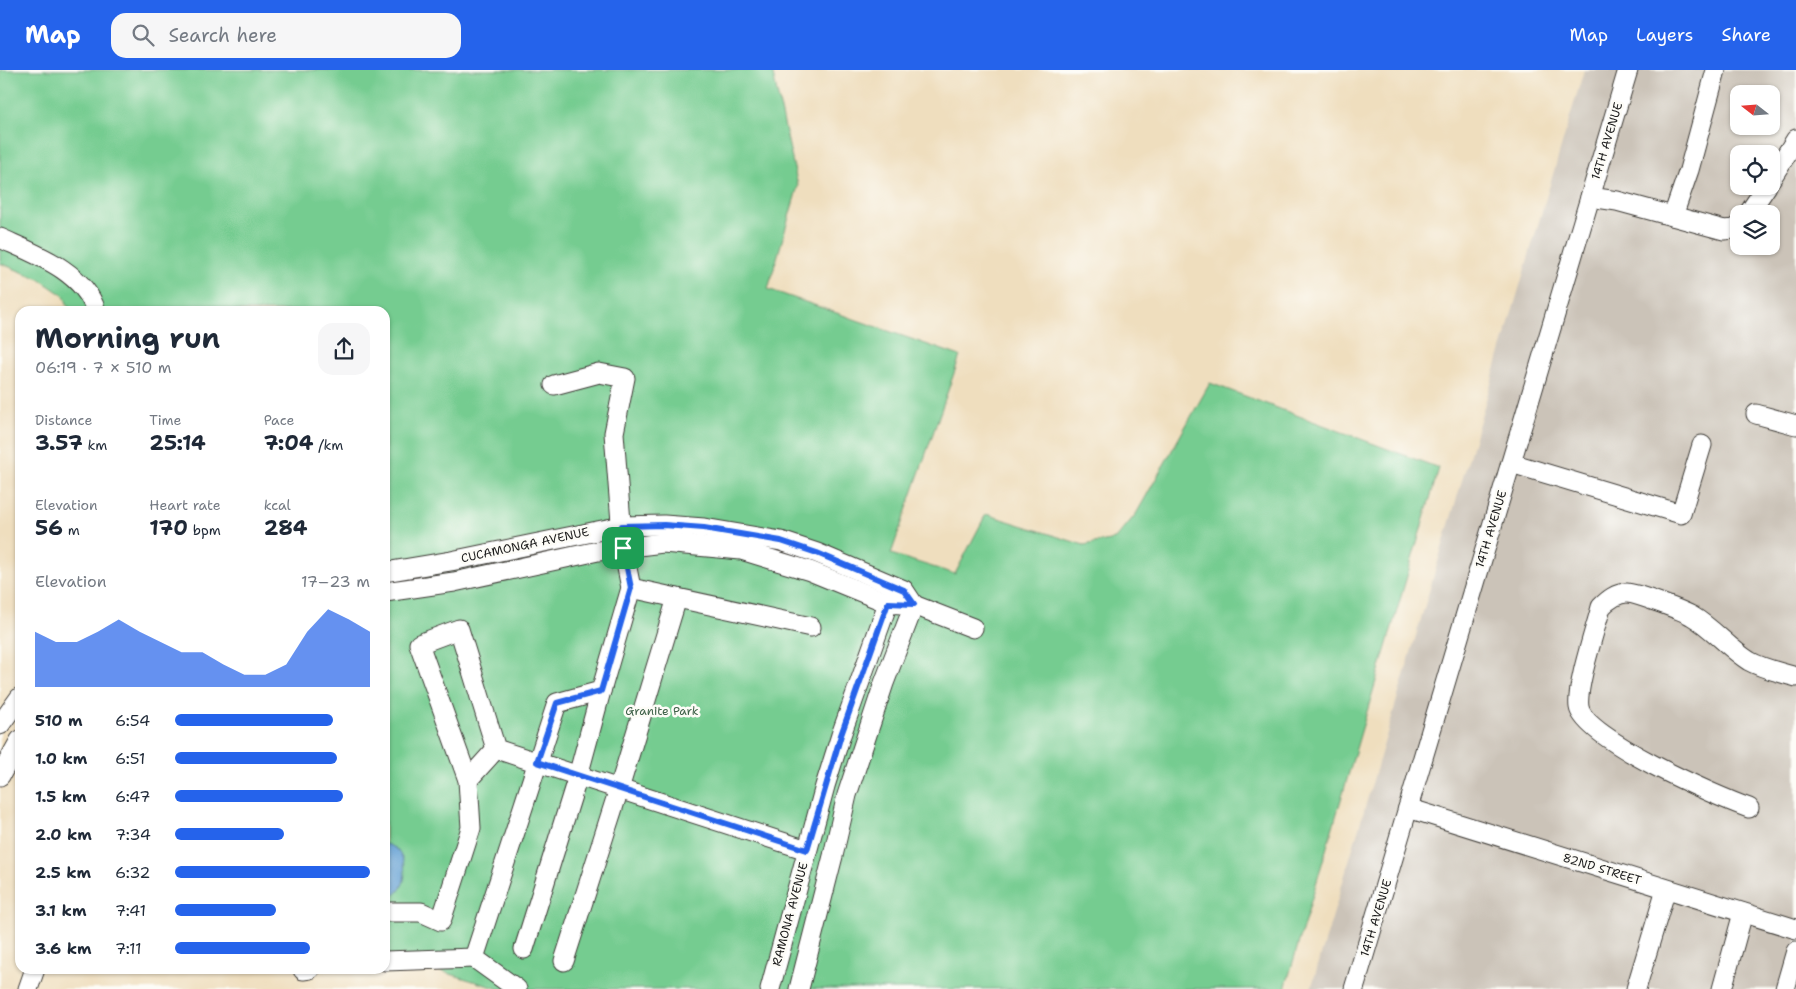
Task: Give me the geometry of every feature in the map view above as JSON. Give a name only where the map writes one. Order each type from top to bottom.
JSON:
[{"type":"street","name":"14TH AVENUE","points":[[1354,989],[1628,70]]},
{"type":"street","points":[[1674,216],[1689,170],[1716,70]]},
{"type":"street","points":[[1780,165],[1796,139]]},
{"type":"street","points":[[1590,197],[1617,201],[1724,230],[1730,229]]},
{"type":"street","points":[[0,238],[48,259],[74,278],[95,306]]},
{"type":"street","points":[[524,949],[578,776],[631,588],[623,548],[622,526],[619,513],[614,433],[625,378],[599,372],[554,385]]},
{"type":"street","points":[[1756,414],[1796,425]]},
{"type":"street","points":[[1511,464],[1681,514],[1702,445]]},
{"type":"street","name":"CUCAMONGA AVENUE","points":[[390,571],[622,526],[664,525],[704,528],[781,541],[817,553],[909,597]]},
{"type":"street","name":"CUCAMONGA AVENUE","points":[[390,591],[454,582],[598,551],[663,543],[741,550],[810,571],[888,603],[909,597]]},
{"type":"street","points":[[631,588],[811,627]]},
{"type":"street","points":[[1749,808],[1726,800],[1674,776],[1597,731],[1585,719],[1579,708],[1581,686],[1601,607],[1615,596],[1627,593],[1641,596],[1691,615],[1748,660],[1766,668],[1796,677]]},
{"type":"street","points":[[799,989],[847,796],[884,683],[909,597],[973,628]]},
{"type":"street","points":[[564,961],[677,598]]},
{"type":"street","name":"RAMONA AVENUE","points":[[770,989],[807,850],[841,735],[888,603]]},
{"type":"street","points":[[390,912],[421,912],[440,921],[471,828],[468,780],[419,644],[459,629],[496,749]]},
{"type":"street","points":[[474,958],[557,703],[601,691]]},
{"type":"street","points":[[0,725],[15,704]]},
{"type":"street","points":[[0,776],[15,749]]},
{"type":"street","points":[[496,749],[807,850]]},
{"type":"street","points":[[468,780],[496,749]]},
{"type":"street","name":"82ND STREET","points":[[1408,808],[1796,929]]},
{"type":"street","points":[[1636,989],[1666,889]]},
{"type":"street","points":[[1722,989],[1744,913]]},
{"type":"street","points":[[1785,989],[1796,951]]},
{"type":"street","points":[[390,961],[474,958],[516,989]]},
{"type":"street","points":[[28,989],[33,974]]},
{"type":"shaded area","points":[[1584,70],[1796,70],[1796,989],[1311,989]]},
{"type":"green space","name":"Granite Park","points":[[0,70],[772,70],[798,186],[768,289],[960,356],[891,554],[955,574],[986,514],[1084,545],[1115,539],[1136,514],[1210,383],[1439,468],[1285,989],[499,989],[390,956],[390,306],[68,306],[64,296],[39,279],[0,263]]},
{"type":"water","points":[[390,846],[396,849],[400,855],[405,870],[402,885],[393,896],[390,897]]},
{"type":"route","points":[[664,525],[745,534],[781,541],[817,553],[904,590],[914,604],[888,603],[841,735],[807,850],[537,762],[557,703],[601,691],[631,588],[623,548],[622,526],[664,525]]}]
